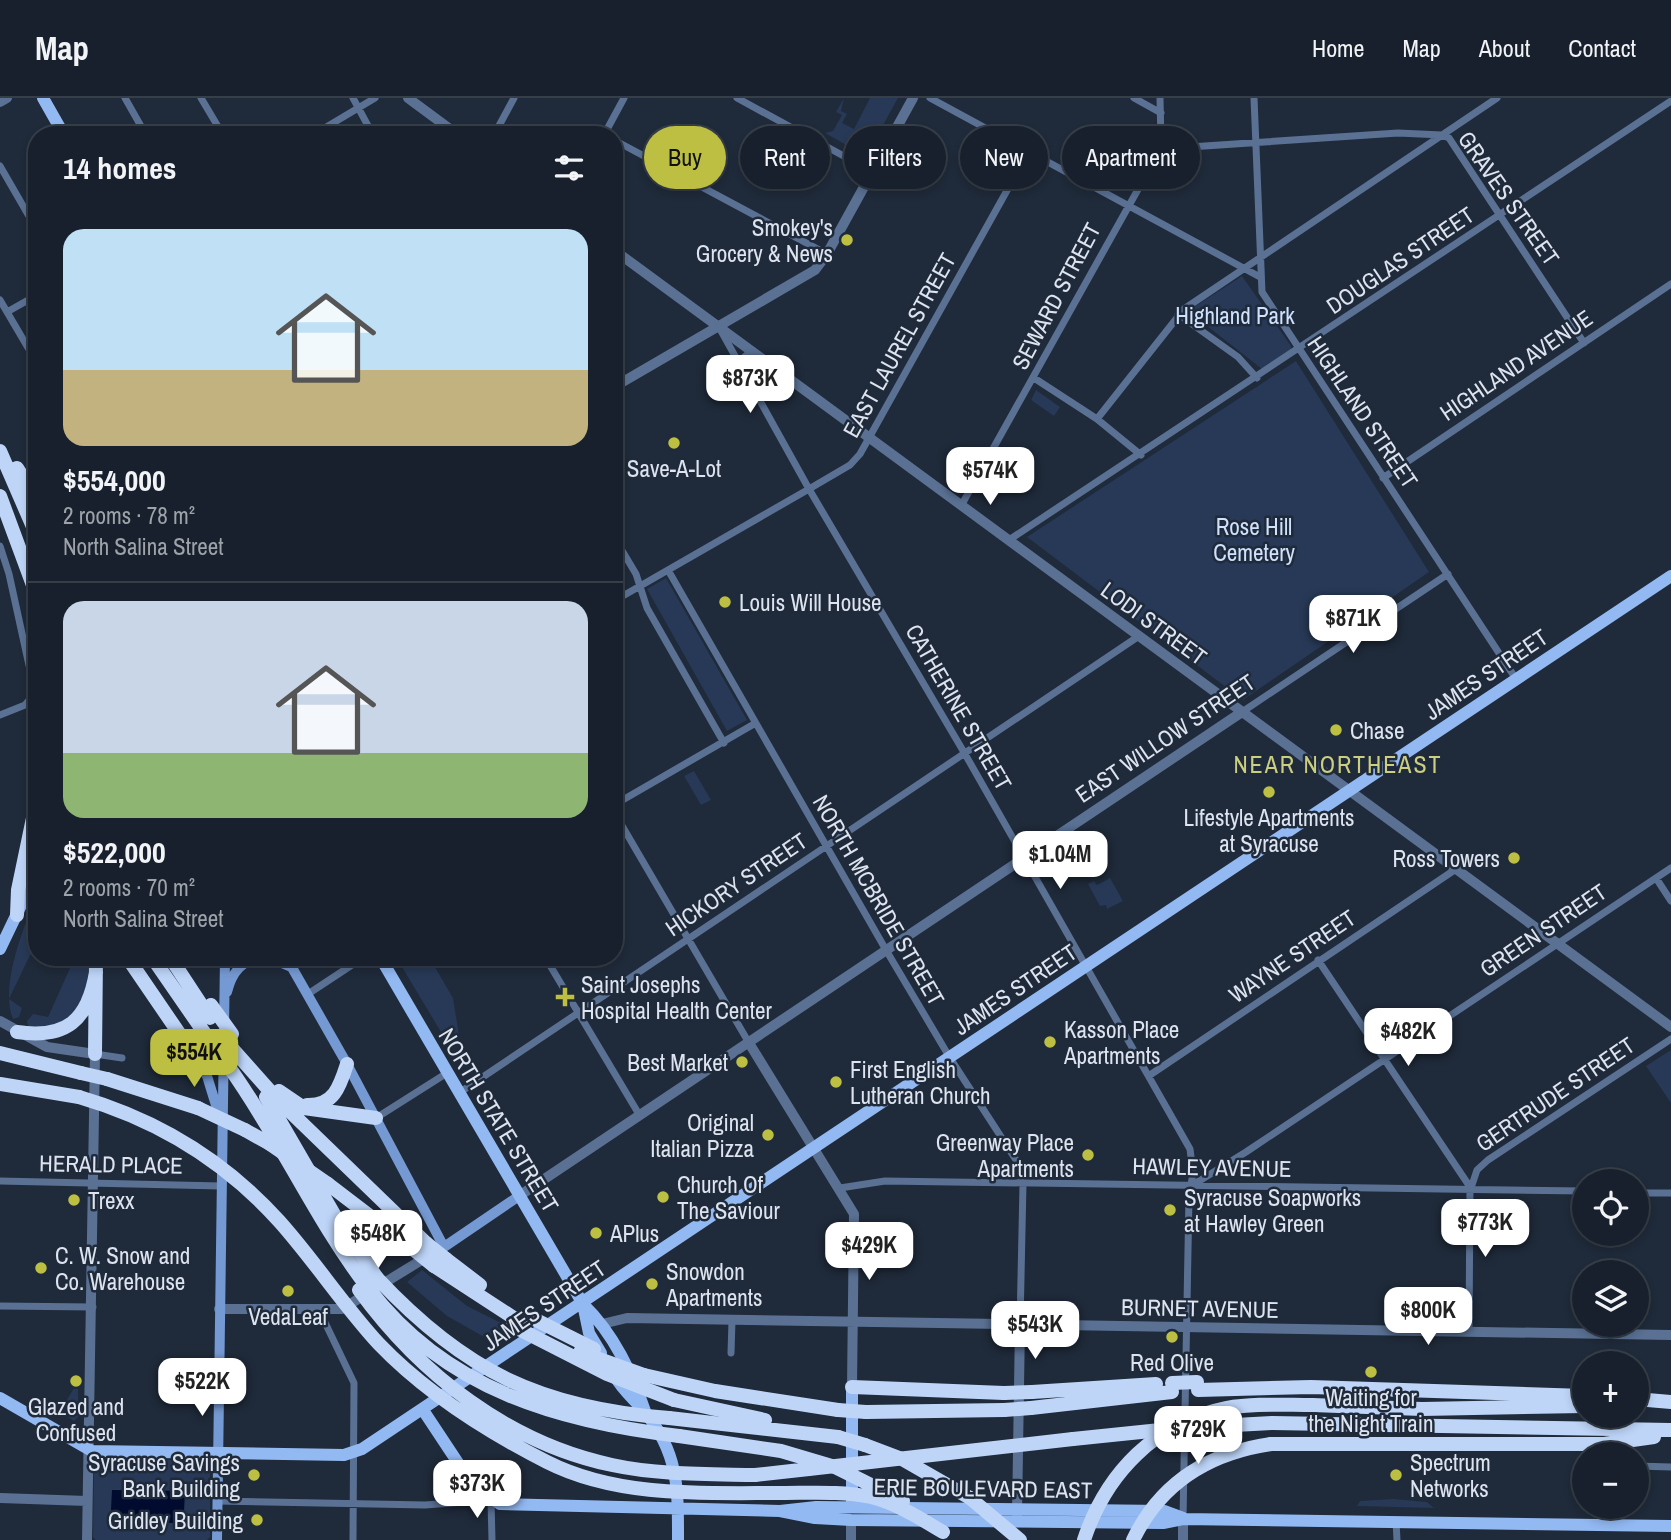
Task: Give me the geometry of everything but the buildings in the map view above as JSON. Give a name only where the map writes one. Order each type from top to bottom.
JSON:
[{"type":"highway","points":[[0,442],[28,485]]},
{"type":"highway","points":[[0,451],[28,515]]},
{"type":"highway","points":[[0,496],[13,524],[28,569]]},
{"type":"highway","points":[[17,915],[18,890],[28,842]]},
{"type":"highway","points":[[8,1026],[48,1035],[68,1027],[87,1001],[96,966]]},
{"type":"highway","points":[[95,1054],[96,966]]},
{"type":"highway","points":[[133,966],[183,1040]]},
{"type":"highway","points":[[158,966],[260,1110],[342,1253],[421,1341],[491,1388],[577,1420],[781,1451],[835,1467],[900,1499],[947,1536]]},
{"type":"highway","points":[[178,966],[215,1012],[275,1111],[335,1216],[394,1336],[438,1376],[477,1406],[538,1441],[562,1451],[634,1469],[755,1475]]},
{"type":"highway","points":[[231,1039],[297,1104],[324,1112],[376,1118]]},
{"type":"highway","points":[[231,1039],[277,1100],[419,1246]]},
{"type":"highway","points":[[0,1053],[107,1079],[198,1108],[245,1130],[270,1144],[419,1246],[441,1257],[485,1311],[520,1321],[567,1346],[641,1370],[715,1391],[866,1412],[1031,1408],[1172,1387]]},
{"type":"highway","points":[[0,1062],[81,1073]]},
{"type":"highway","points":[[297,1104],[316,1105],[332,1098],[341,1086],[347,1064]]},
{"type":"highway","points":[[0,1084],[79,1097],[169,1132],[227,1171],[280,1222],[379,1344],[412,1375],[443,1401],[549,1463],[629,1486],[688,1493],[852,1494],[887,1502],[947,1536]]},
{"type":"highway","points":[[368,1285],[478,1366],[514,1383],[583,1407],[838,1437]]},
{"type":"highway","points":[[520,1321],[607,1374],[674,1400],[838,1437],[902,1459],[970,1498],[1018,1540]]},
{"type":"highway","points":[[852,1388],[1004,1393],[1197,1386],[1311,1387],[1572,1396]]},
{"type":"highway","points":[[1649,1401],[1671,1404]]},
{"type":"highway","points":[[1649,1405],[1671,1404]]},
{"type":"highway","points":[[1084,1540],[1096,1507],[1116,1475],[1153,1440],[1168,1430],[1229,1408],[1312,1405],[1422,1409],[1572,1406]]},
{"type":"highway","points":[[514,1442],[610,1473],[666,1480],[755,1475],[1170,1429],[1272,1423],[1671,1433]]},
{"type":"highway","points":[[1133,1540],[1162,1495],[1189,1472],[1222,1455],[1271,1444],[1604,1444],[1671,1433]]},
{"type":"main road","points":[[43,98],[59,126]]},
{"type":"main road","name":"JAMES STREET","points":[[88,1450],[344,1455],[354,1452],[423,1410],[583,1304],[1671,576]]},
{"type":"main road","points":[[0,950],[28,891]]},
{"type":"main road","points":[[217,1540],[223,1129],[215,1012],[223,966]]},
{"type":"main road","points":[[215,1012],[241,966]]},
{"type":"main road","points":[[288,966],[293,968],[308,994],[376,1118],[441,1257]]},
{"type":"main road","name":"NORTH STATE STREET","points":[[385,966],[583,1304],[602,1324],[627,1364],[646,1414],[675,1464],[678,1540]]},
{"type":"main road","points":[[183,1040],[207,1076],[223,1129]]},
{"type":"main road","name":"EAST WILLOW STREET","points":[[441,1257],[519,1196]]},
{"type":"main road","name":"NORTH STATE STREET","points":[[583,1304],[589,1333],[622,1389],[646,1414]]},
{"type":"main road","points":[[851,1514],[852,1388]]},
{"type":"main road","points":[[0,1398],[88,1450]]},
{"type":"main road","points":[[423,1410],[460,1468],[481,1494],[491,1500]]},
{"type":"main road","name":"ERIE BOULEVARD EAST","points":[[491,1500],[500,1504],[780,1511],[815,1518],[851,1514],[1016,1515],[1164,1511],[1183,1518],[1671,1525]]},
{"type":"street","points":[[0,102],[7,98]]},
{"type":"street","points":[[125,98],[141,126]]},
{"type":"street","points":[[201,98],[218,126]]},
{"type":"street","points":[[353,98],[368,126]]},
{"type":"street","points":[[328,126],[375,98]]},
{"type":"street","points":[[408,98],[446,126]]},
{"type":"street","points":[[499,126],[514,98]]},
{"type":"street","points":[[609,126],[624,98]]},
{"type":"street","points":[[737,98],[844,156]]},
{"type":"street","points":[[898,126],[913,98]]},
{"type":"street","points":[[930,98],[982,126]]},
{"type":"street","points":[[1133,98],[1161,113]]},
{"type":"street","name":"SEWARD STREET","points":[[1160,98],[1161,126]]},
{"type":"street","name":"HIGHLAND STREET","points":[[1254,98],[1260,277],[1265,299],[1516,679]]},
{"type":"street","points":[[1097,419],[1178,314],[1497,98]]},
{"type":"street","name":"DOUGLAS STREET","points":[[1009,540],[1299,351],[1671,101]]},
{"type":"street","name":"GRAVES STREET","points":[[1200,146],[1398,133],[1442,135],[1450,138],[1584,343]]},
{"type":"street","points":[[623,144],[827,254]]},
{"type":"street","points":[[1048,162],[1260,277]]},
{"type":"street","points":[[0,166],[28,214]]},
{"type":"street","points":[[623,382],[815,270],[863,189]]},
{"type":"street","name":"EAST LAUREL STREET","points":[[623,596],[850,465],[869,438],[1008,189]]},
{"type":"street","name":"SEWARD STREET","points":[[961,506],[1137,189]]},
{"type":"street","name":"LODI STREET","points":[[623,257],[1671,1027]]},
{"type":"street","name":"HIGHLAND AVENUE","points":[[1383,478],[1671,284]]},
{"type":"street","points":[[0,300],[28,347]]},
{"type":"street","points":[[8,312],[28,300]]},
{"type":"street","points":[[1178,314],[1238,357],[1257,378]]},
{"type":"street","name":"CATHERINE STREET","points":[[719,327],[808,489],[965,754],[1190,1149],[1183,1518]]},
{"type":"street","points":[[738,364],[753,352]]},
{"type":"street","points":[[1034,378],[1097,419],[1141,455]]},
{"type":"street","points":[[0,546],[9,574],[28,663]]},
{"type":"street","points":[[623,554],[640,586],[647,608],[724,743]]},
{"type":"street","name":"NORTH MCBRIDE STREET","points":[[668,570],[754,724],[950,1058],[1016,1157],[1023,1184],[1016,1515],[1018,1540]]},
{"type":"street","name":"EAST WILLOW STREET","points":[[519,1196],[1448,574]]},
{"type":"street","name":"HICKORY STREET","points":[[458,1093],[1139,636]]},
{"type":"street","points":[[0,715],[25,705],[28,698]]},
{"type":"street","points":[[623,800],[754,724]]},
{"type":"street","points":[[623,827],[749,1043],[841,1188],[854,1214],[852,1388]]},
{"type":"street","name":"GREEN STREET","points":[[1191,1186],[1671,868]]},
{"type":"street","name":"WAYNE STREET","points":[[1150,1075],[1456,869]]},
{"type":"street","points":[[1656,878],[1671,901]]},
{"type":"street","points":[[1318,960],[1471,1189],[1469,1332]]},
{"type":"street","points":[[308,994],[350,966]]},
{"type":"street","points":[[550,966],[640,1116]]},
{"type":"street","points":[[0,1010],[8,1026],[47,1047],[122,1058]]},
{"type":"street","name":"GERTRUDE STREET","points":[[1471,1189],[1477,1170],[1488,1160],[1671,1039]]},
{"type":"street","points":[[87,1540],[93,1307],[95,1054]]},
{"type":"street","points":[[376,1118],[447,1073]]},
{"type":"street","name":"HERALD PLACE","points":[[0,1181],[221,1186]]},
{"type":"street","name":"HAWLEY AVENUE","points":[[841,1188],[885,1181],[1572,1191]]},
{"type":"street","points":[[1649,1193],[1671,1194]]},
{"type":"street","name":"EAST WILLOW STREET","points":[[219,1309],[319,1310],[350,1306],[441,1257]]},
{"type":"street","points":[[0,1306],[93,1307]]},
{"type":"street","points":[[319,1310],[354,1383],[353,1540]]},
{"type":"street","name":"BURNET AVENUE","points":[[602,1324],[627,1318],[1671,1335]]},
{"type":"street","points":[[731,1353],[732,1321]]},
{"type":"street","points":[[1649,1466],[1671,1467]]},
{"type":"street","points":[[0,1498],[88,1501]]},
{"type":"street","points":[[491,1500],[492,1540]]},
{"type":"street","name":"ERIE BOULEVARD EAST","points":[[218,1501],[425,1505],[491,1500]]},
{"type":"street","points":[[851,1514],[851,1540]]},
{"type":"street","points":[[1183,1518],[1183,1540]]},
{"type":"street","points":[[1396,1520],[1396,1540]]},
{"type":"green space","points":[[844,98],[841,111],[847,114],[842,123],[848,126],[844,126],[844,144],[830,136],[842,115],[836,112]]},
{"type":"green space","points":[[870,98],[898,98],[883,126],[856,126]]},
{"type":"green space","name":"Highland Park","points":[[1242,276],[1291,346],[1291,350],[1262,369],[1188,311]]},
{"type":"green space","name":"Rose Hill Cemetery","points":[[1296,361],[1429,572],[1243,700],[1027,537]]},
{"type":"green space","points":[[1036,390],[1060,407],[1054,416],[1031,400]]},
{"type":"green space","points":[[666,578],[747,720],[727,731],[647,589]]},
{"type":"green space","points":[[694,771],[711,800],[701,805],[684,776]]},
{"type":"green space","points":[[1110,878],[1123,901],[1107,909],[1106,905],[1100,906],[1088,884],[1094,881],[1097,885]]},
{"type":"green space","points":[[28,919],[28,959],[9,998],[14,960]]},
{"type":"green space","points":[[71,966],[88,966],[85,989],[76,1009],[60,1023],[50,1027],[28,1026],[27,1021],[33,1014],[48,1017]]},
{"type":"green space","points":[[401,966],[434,966],[453,998],[459,1035],[447,1042]]},
{"type":"green space","points":[[9,999],[22,1008],[19,1017],[13,1019]]},
{"type":"green space","points":[[1671,1050],[1671,1103],[1646,1066]]},
{"type":"green space","points":[[422,1270],[467,1306],[509,1327],[493,1342],[447,1316],[407,1282]]},
{"type":"green space","points":[[78,1381],[78,1417],[74,1421],[60,1412]]},
{"type":"green space","points":[[99,1460],[204,1460],[210,1464],[210,1537],[207,1540],[96,1540],[93,1537],[94,1465]],"holes":[[[112,1490],[184,1491],[184,1512],[174,1512],[174,1523],[120,1521],[120,1511]]]},
{"type":"green space","points":[[1393,1499],[1427,1502],[1434,1508],[1357,1506],[1360,1501]]},
{"type":"shaded area","points":[[112,1490],[185,1491],[184,1512],[174,1512],[174,1523],[120,1522],[120,1511],[111,1510]]},
{"type":"place","name":"Smokey's Grocery & News","points":[[847,240]]},
{"type":"place","name":"Save-A-Lot","points":[[674,443]]},
{"type":"place","name":"Louis Will House","points":[[725,602]]},
{"type":"place","name":"Chase","points":[[1336,730]]},
{"type":"place","name":"Lifestyle Apartments at Syracuse","points":[[1269,792]]},
{"type":"place","name":"Ross Towers","points":[[1514,858]]},
{"type":"place","name":"Saint Josephs Hospital Health Center","points":[[565,997]]},
{"type":"place","name":"Kasson Place Apartments","points":[[1050,1042]]},
{"type":"place","name":"Best Market","points":[[742,1062]]},
{"type":"place","name":"First English Lutheran Church","points":[[836,1082]]},
{"type":"place","name":"Original Italian Pizza","points":[[768,1135]]},
{"type":"place","name":"Greenway Place Apartments","points":[[1088,1155]]},
{"type":"place","name":"Church Of The Saviour","points":[[663,1197]]},
{"type":"place","name":"Trexx","points":[[74,1200]]},
{"type":"place","name":"Syracuse Soapworks at Hawley Green","points":[[1170,1210]]},
{"type":"place","name":"APlus","points":[[596,1233]]},
{"type":"place","name":"C. W. Snow and Co. Warehouse","points":[[41,1268]]},
{"type":"place","name":"Snowdon Apartments","points":[[652,1284]]},
{"type":"place","name":"VedaLeaf","points":[[288,1291]]},
{"type":"place","name":"Red Olive","points":[[1172,1337]]},
{"type":"place","name":"Waiting for the Night Train","points":[[1371,1372]]},
{"type":"place","name":"Glazed and Confused","points":[[76,1381]]},
{"type":"place","name":"Syracuse Savings Bank Building","points":[[254,1475]]},
{"type":"place","name":"Spectrum Networks","points":[[1396,1475]]},
{"type":"place","name":"Gridley Building","points":[[257,1520]]},
{"type":"district","name":"NEAR NORTHEAST","points":[[1338,764]]}]
